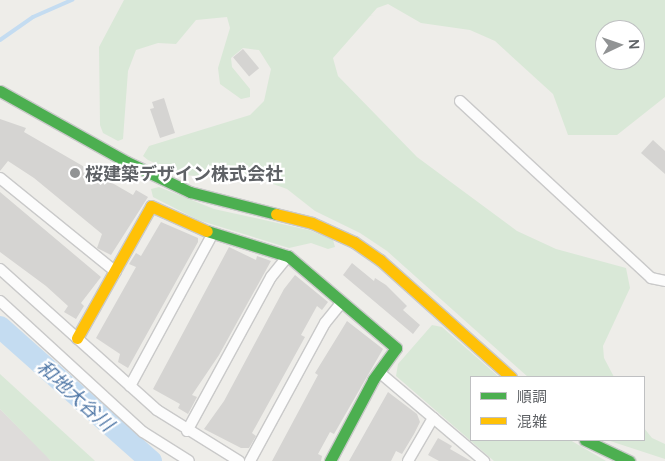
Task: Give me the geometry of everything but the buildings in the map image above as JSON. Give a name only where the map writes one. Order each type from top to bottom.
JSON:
[{"type":"street","points":[[0,91],[184,190],[216,201],[312,222],[348,238],[380,260],[510,376]]},
{"type":"street","points":[[460,101],[651,278],[665,281]]},
{"type":"street","points":[[0,178],[116,272]]},
{"type":"street","points":[[77,338],[116,272],[151,206],[188,225],[288,256],[396,348],[379,372],[330,461]]},
{"type":"street","points":[[130,386],[213,233]]},
{"type":"street","points":[[187,431],[270,277],[288,256]]},
{"type":"street","points":[[0,268],[130,386],[187,431],[240,461]]},
{"type":"street","points":[[0,301],[143,432],[189,461]]},
{"type":"street","points":[[250,461],[325,323],[342,302]]},
{"type":"street","points":[[379,372],[484,461]]},
{"type":"street","points":[[408,461],[433,418]]},
{"type":"street","points":[[587,441],[629,461]]},
{"type":"shaded area","points":[[0,409],[45,454],[51,461],[0,461]]},
{"type":"green space","points":[[124,0],[665,0],[665,97],[617,135],[568,135],[553,94],[495,41],[470,30],[421,23],[388,4],[377,8],[333,58],[338,76],[417,157],[517,231],[556,249],[626,268],[630,288],[603,346],[604,358],[613,376],[527,376],[387,251],[360,233],[315,211],[287,189],[262,180],[182,175],[143,156],[149,146],[250,115],[264,101],[271,69],[259,50],[243,48],[231,58],[232,67],[250,89],[250,97],[241,99],[220,84],[218,68],[230,28],[227,17],[196,20],[176,44],[158,43],[136,50],[128,71],[123,139],[118,141],[103,133],[100,125],[99,47]]},
{"type":"green space","points":[[159,187],[214,209],[309,230],[333,240],[335,247],[328,249],[311,243],[289,248],[198,220],[153,197],[151,189]]},
{"type":"green space","points":[[432,325],[442,327],[498,376],[470,376],[470,440],[396,376],[398,364]]},
{"type":"green space","points":[[0,374],[95,461],[51,461],[0,409]]},
{"type":"green space","points":[[645,429],[652,438],[665,444],[665,459],[610,441],[645,441]]},
{"type":"green space","points":[[471,441],[572,441],[606,461],[494,461]]},
{"type":"waterway","points":[[0,40],[33,17],[72,0]]},
{"type":"waterway","name":"和地大谷川","points":[[0,327],[151,461]]},
{"type":"traffic: fast","points":[[0,91],[127,162],[190,192],[276,214]]},
{"type":"traffic: fast","points":[[207,231],[288,256],[396,348],[373,380],[330,461]]},
{"type":"traffic: fast","points":[[587,441],[629,461]]},
{"type":"traffic: slow","points":[[77,338],[151,206],[207,231]]},
{"type":"traffic: slow","points":[[276,214],[312,223],[354,242],[380,260],[510,376]]},
{"type":"place","name":"桜建築デザイン株式会社","points":[[75,173]]}]
